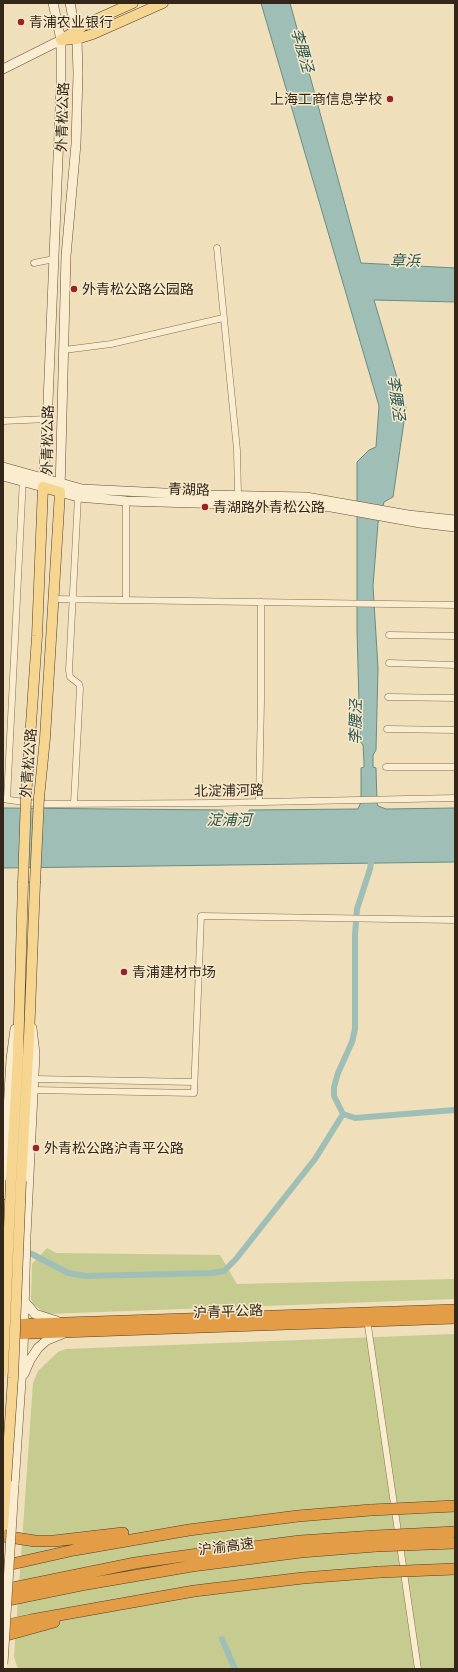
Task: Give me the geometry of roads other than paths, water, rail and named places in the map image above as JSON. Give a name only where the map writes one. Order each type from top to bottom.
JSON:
[{"type":"highway","name":"沪青平公路","points":[[24,1329],[70,1332],[367,1317],[455,1310]]},
{"type":"highway","name":"沪青平公路","points":[[6,1331],[80,1323],[367,1317],[455,1318]]},
{"type":"highway","points":[[3,1536],[17,1539],[54,1541],[371,1510],[455,1506]]},
{"type":"highway","points":[[3,1566],[67,1551],[130,1539],[242,1523]]},
{"type":"highway","name":"沪渝高速","points":[[3,1601],[81,1585],[192,1566],[376,1541],[455,1532]]},
{"type":"highway","name":"沪渝高速","points":[[3,1590],[128,1565],[300,1541],[455,1543]]},
{"type":"highway","points":[[3,1626],[194,1591],[304,1578],[380,1572],[455,1569]]},
{"type":"highway","points":[[3,1636],[97,1609]]},
{"type":"main road","name":"外青松公路","points":[[3,1526],[13,1370],[19,1010],[26,798],[37,636],[60,92],[60,40],[53,3]]},
{"type":"main road","name":"外青松公路","points":[[3,1371],[16,1181],[30,1015],[39,798],[45,738],[60,488],[66,256],[76,144],[76,34],[70,3]]},
{"type":"main road","points":[[3,69],[60,40],[76,34],[133,3]]},
{"type":"main road","points":[[76,34],[94,34],[163,3]]},
{"type":"main road","points":[[3,467],[43,483]]},
{"type":"main road","points":[[3,476],[23,476]]},
{"type":"main road","name":"青湖路","points":[[43,483],[60,488],[78,497],[126,501],[303,505],[356,508]]},
{"type":"main road","name":"青湖路","points":[[60,488],[306,497],[455,527]]},
{"type":"main road","name":"青湖路","points":[[384,513],[455,520]]},
{"type":"main road","points":[[3,1195],[6,1094],[12,1047],[19,1010]]},
{"type":"main road","points":[[3,1664],[24,1329],[24,1265],[34,1079],[34,1042],[30,1015]]},
{"type":"main road","points":[[3,1284],[16,1287],[24,1280]]},
{"type":"main road","points":[[6,1331],[20,1298],[24,1280]]},
{"type":"main road","points":[[24,1301],[34,1313],[45,1318],[80,1323]]},
{"type":"main road","points":[[3,1313],[6,1331],[15,1353],[21,1384]]},
{"type":"main road","points":[[21,1384],[29,1362],[38,1348],[47,1340],[70,1332]]},
{"type":"street","points":[[217,248],[237,450],[238,495]]},
{"type":"street","points":[[34,263],[54,260]]},
{"type":"street","points":[[64,350],[111,344],[223,318]]},
{"type":"street","points":[[3,421],[47,419]]},
{"type":"street","points":[[5,799],[23,476]]},
{"type":"street","points":[[74,803],[80,688],[79,684],[70,677],[69,670],[78,497]]},
{"type":"street","points":[[126,501],[126,600]]},
{"type":"street","points":[[53,599],[455,605]]},
{"type":"street","points":[[259,802],[262,701],[261,602]]},
{"type":"street","points":[[389,635],[455,636]]},
{"type":"street","points":[[389,663],[455,665]]},
{"type":"street","points":[[388,697],[455,698]]},
{"type":"street","points":[[387,728],[455,730]]},
{"type":"street","points":[[386,767],[455,767]]},
{"type":"street","name":"北淀浦河路","points":[[5,799],[37,804],[455,798]]},
{"type":"street","points":[[33,1090],[194,1093],[201,916],[368,920],[455,920]]},
{"type":"street","points":[[34,1079],[194,1082]]},
{"type":"street","points":[[367,1317],[418,1669]]},
{"type":"water","points":[[261,3],[290,3],[361,263],[455,268],[455,302],[374,300],[406,408],[393,497],[384,502],[378,523],[373,586],[378,668],[376,750],[373,755],[373,767],[376,768],[378,806],[386,809],[455,808],[455,862],[3,868],[3,808],[223,810],[223,813],[249,814],[249,810],[358,809],[361,802],[361,768],[364,767],[364,762],[363,745],[360,741],[357,630],[357,462],[369,450],[376,447],[379,406]]},
{"type":"waterway","points":[[372,855],[370,869],[357,909],[355,935],[355,1029],[352,1042],[338,1073],[334,1087],[334,1096],[343,1114],[355,1118],[455,1110]]},
{"type":"waterway","points":[[22,1251],[32,1254],[68,1273],[86,1276],[212,1273],[224,1271],[236,1259],[315,1159],[343,1114]]},
{"type":"waterway","points":[[222,1639],[235,1669]]},
{"type":"place","name":"青浦农业银行","points":[[21,22]]},
{"type":"place","name":"上海工商信息学校","points":[[390,99]]},
{"type":"place","name":"外青松公路公园路","points":[[74,289]]},
{"type":"place","name":"青湖路外青松公路","points":[[205,507]]},
{"type":"place","name":"青浦建材市场","points":[[124,972]]},
{"type":"place","name":"外青松公路沪青平公路","points":[[36,1148]]},
{"type":"water label","name":"李腰泾","points":[[303,50]]},
{"type":"water label","name":"章浜","points":[[405,260]]},
{"type":"water label","name":"李腰泾","points":[[397,398]]},
{"type":"water label","name":"李腰泾","points":[[355,722]]},
{"type":"water label","name":"淀浦河","points":[[229,819]]}]
